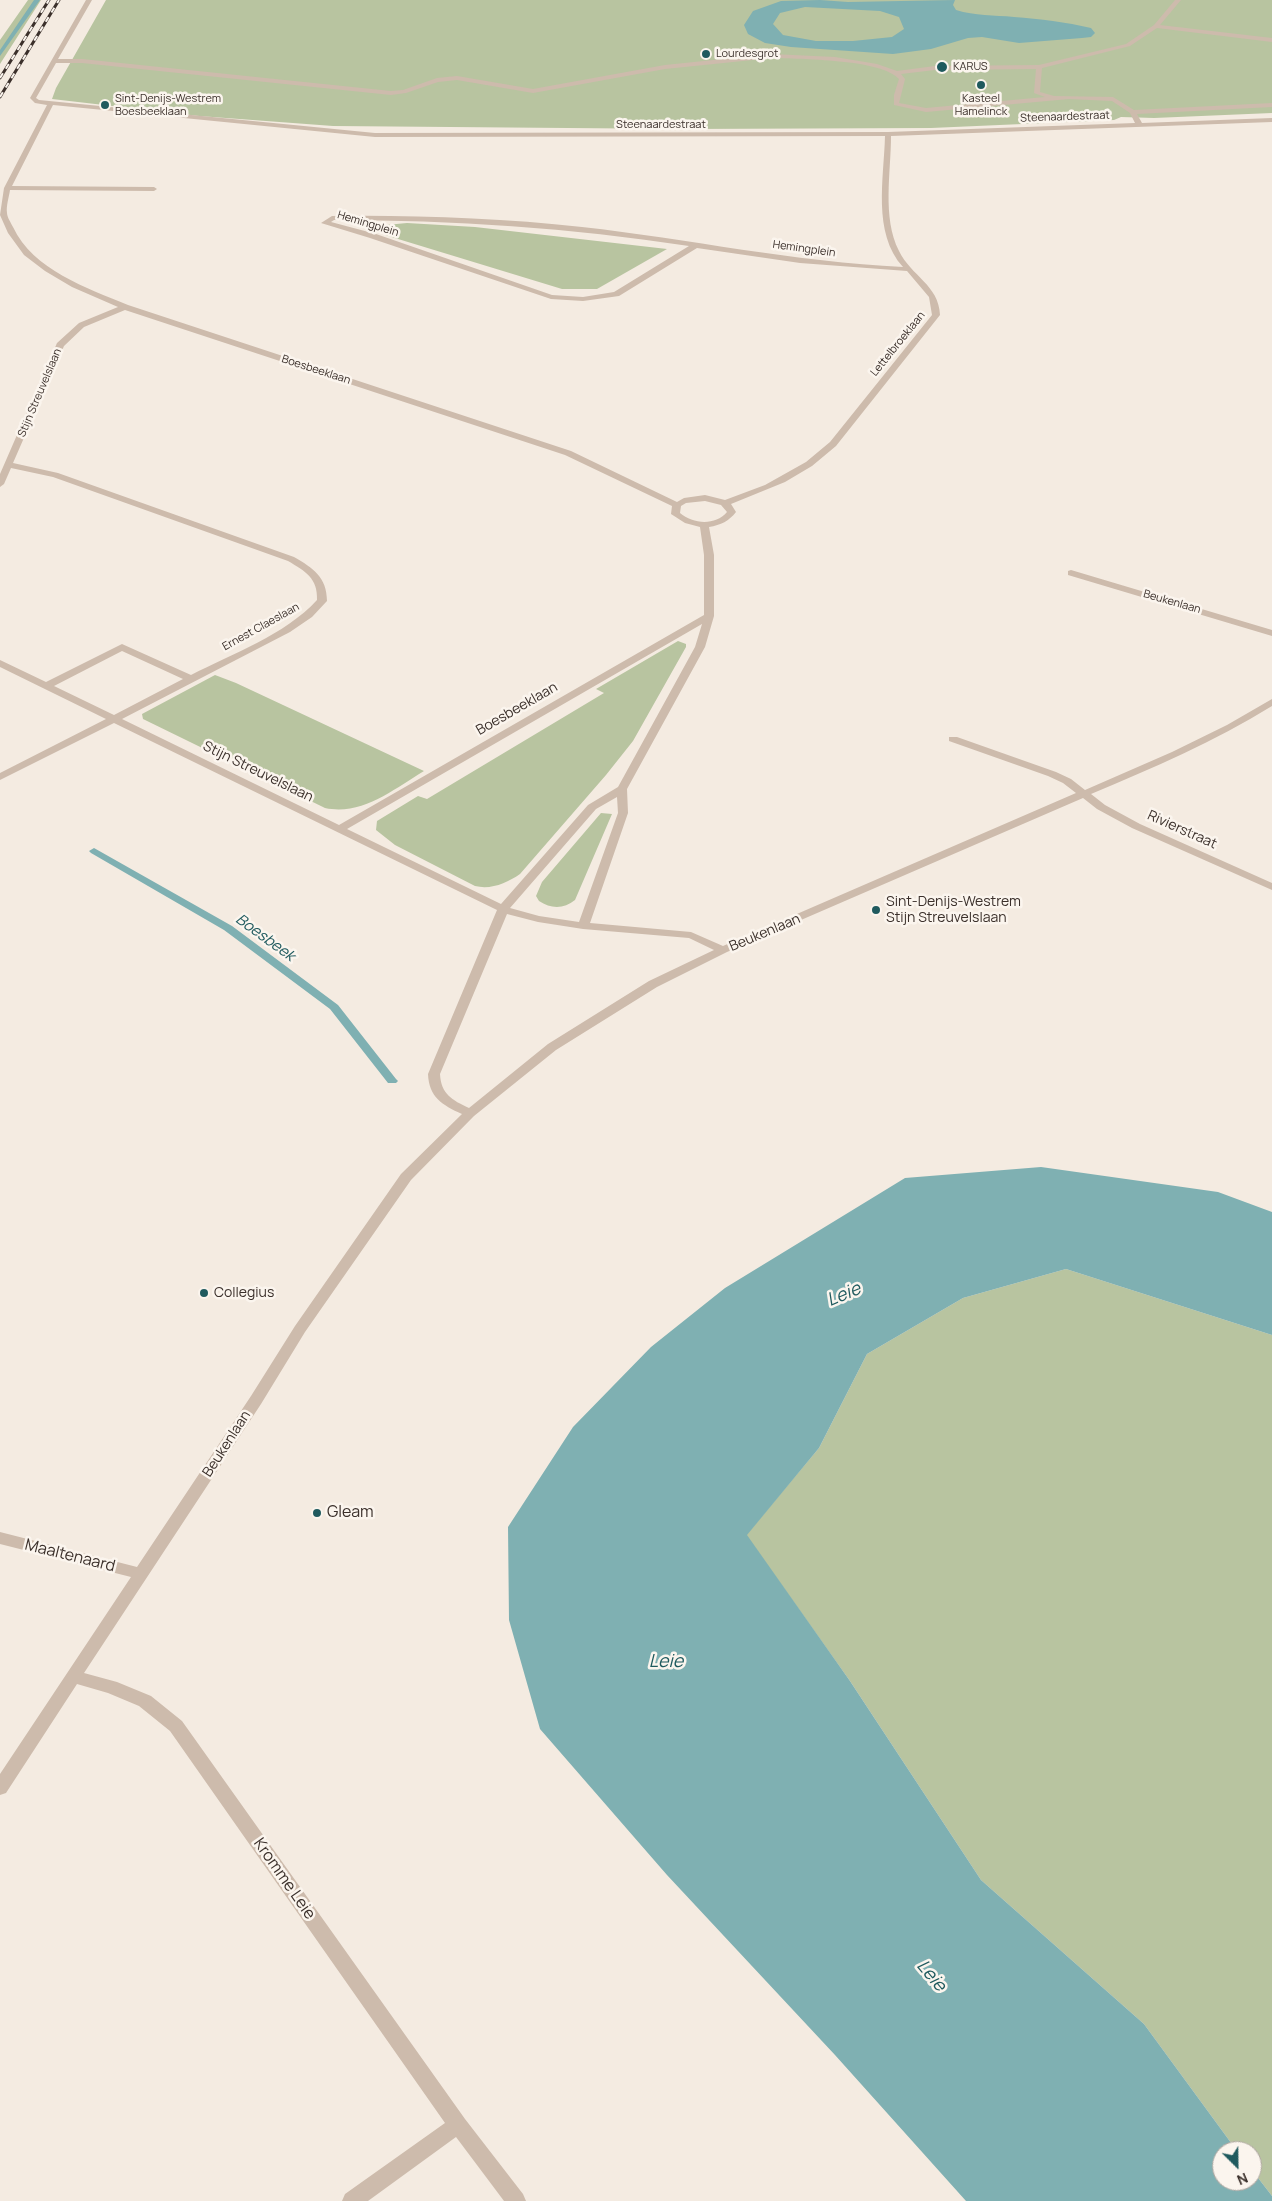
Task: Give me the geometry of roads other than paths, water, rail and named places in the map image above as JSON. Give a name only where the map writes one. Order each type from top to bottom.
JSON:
[{"type":"street","points":[[50,105],[37,102],[33,98],[88,0]]},
{"type":"street","points":[[53,61],[82,61],[391,93],[404,92],[437,80],[457,78],[533,91],[665,67],[772,56],[835,59],[877,66],[897,73],[935,68],[1039,68],[1128,45],[1156,26],[1178,0]]},
{"type":"street","points":[[1156,26],[1272,40]]},
{"type":"street","points":[[1039,68],[1037,93],[1057,98]]},
{"type":"street","points":[[897,73],[902,79],[896,104],[926,110],[1057,98],[1113,99],[1133,112],[1139,124]]},
{"type":"street","name":"Steenaardestraat","points":[[50,105],[375,135],[888,134],[1272,120]]},
{"type":"street","name":"Boesbeeklaan","points":[[50,105],[7,188],[3,214],[12,233],[27,253],[48,270],[75,285],[125,307],[568,453],[608,470],[677,505],[675,514],[679,518],[694,523],[715,523],[730,516],[732,512],[725,503]]},
{"type":"street","points":[[1133,112],[1272,106]]},
{"type":"street","name":"Lettelbroeklaan","points":[[725,503],[764,490],[819,457],[833,444],[936,315],[938,305],[930,292],[897,255],[889,238],[887,221],[888,134]]},
{"type":"street","points":[[7,188],[154,190]]},
{"type":"street","name":"Hemingplein","points":[[696,245],[616,294],[584,299],[550,297],[373,236],[325,223],[332,218],[415,217],[544,224],[696,245],[858,268],[909,269]]},
{"type":"street","name":"Stijn Streuvelslaan","points":[[0,484],[60,345],[70,331],[88,321],[125,307]]},
{"type":"street","name":"Ernest Claeslaan","points":[[0,777],[287,630],[309,615],[322,601],[323,586],[313,572],[291,559],[55,475],[10,464]]},
{"type":"street","points":[[677,505],[684,501],[706,498],[725,503]]},
{"type":"street","points":[[582,926],[623,813],[622,790],[700,647],[709,616],[709,555],[704,524]]},
{"type":"street","name":"Beukenlaan","points":[[1070,573],[1272,633]]},
{"type":"street","name":"Boesbeeklaan","points":[[341,828],[709,616]]},
{"type":"street","points":[[46,686],[122,647],[192,679]]},
{"type":"street","name":"Stijn Streuvelslaan","points":[[0,663],[341,828],[503,909]]},
{"type":"street","name":"Beukenlaan","points":[[0,1788],[300,1329],[406,1177],[470,1113],[552,1047],[653,984],[724,950],[1176,754],[1231,727],[1272,702]]},
{"type":"street","points":[[953,739],[1052,774],[1067,781],[1084,794]]},
{"type":"street","points":[[470,1113],[439,1097],[434,1084],[434,1074],[503,909],[592,807],[622,790]]},
{"type":"street","name":"Rivierstraat","points":[[1084,794],[1101,807],[1136,826],[1272,887]]},
{"type":"street","points":[[503,909],[538,919],[582,926],[691,935],[724,950]]},
{"type":"street","name":"Maaltenaard","points":[[0,1538],[141,1574]]},
{"type":"street","name":"Kromme Leie","points":[[74,1677],[111,1687],[145,1701],[176,1726],[458,2125],[516,2201]]},
{"type":"street","points":[[352,2201],[458,2125]]},
{"type":"water","points":[[955,0],[953,5],[956,10],[963,12],[1063,22],[1091,28],[1095,33],[1091,37],[1019,43],[982,37],[968,38],[931,49],[893,54],[791,47],[765,43],[748,34],[744,25],[753,11],[781,1]],"holes":[[[805,7],[880,11],[899,17],[904,29],[892,37],[853,41],[816,41],[783,35],[773,24],[780,13]]]},
{"type":"water","name":"Leie","points":[[1041,1167],[1218,1192],[1272,1212],[1272,1335],[1066,1269],[963,1298],[867,1354],[819,1448],[747,1535],[850,1681],[981,1880],[1144,2024],[1230,2141],[1212,2141],[1212,2191],[1262,2191],[1262,2183],[1272,2196],[1272,2201],[966,2201],[835,2055],[667,1875],[540,1729],[509,1620],[508,1527],[573,1427],[651,1347],[725,1288],[905,1178]]},
{"type":"waterway","name":"Boesbeek","points":[[0,54],[37,0]]},
{"type":"waterway","name":"Boesbeek","points":[[94,851],[228,928],[334,1007],[392,1081]]},
{"type":"railway","points":[[0,78],[49,0]]},
{"type":"railway","points":[[0,97],[59,0]]},
{"type":"place","name":"Lourdesgrot","points":[[706,54]]},
{"type":"place","name":"KARUS","points":[[942,67]]},
{"type":"place","name":"Kasteel Hamelinck","points":[[981,85]]},
{"type":"place","name":"Sint-Denijs-Westrem Boesbeeklaan","points":[[105,105]]},
{"type":"place","name":"Sint-Denijs-Westrem Stijn Streuvelslaan","points":[[876,910]]},
{"type":"place","name":"Collegius","points":[[204,1293]]},
{"type":"place","name":"Gleam","points":[[317,1513]]}]
